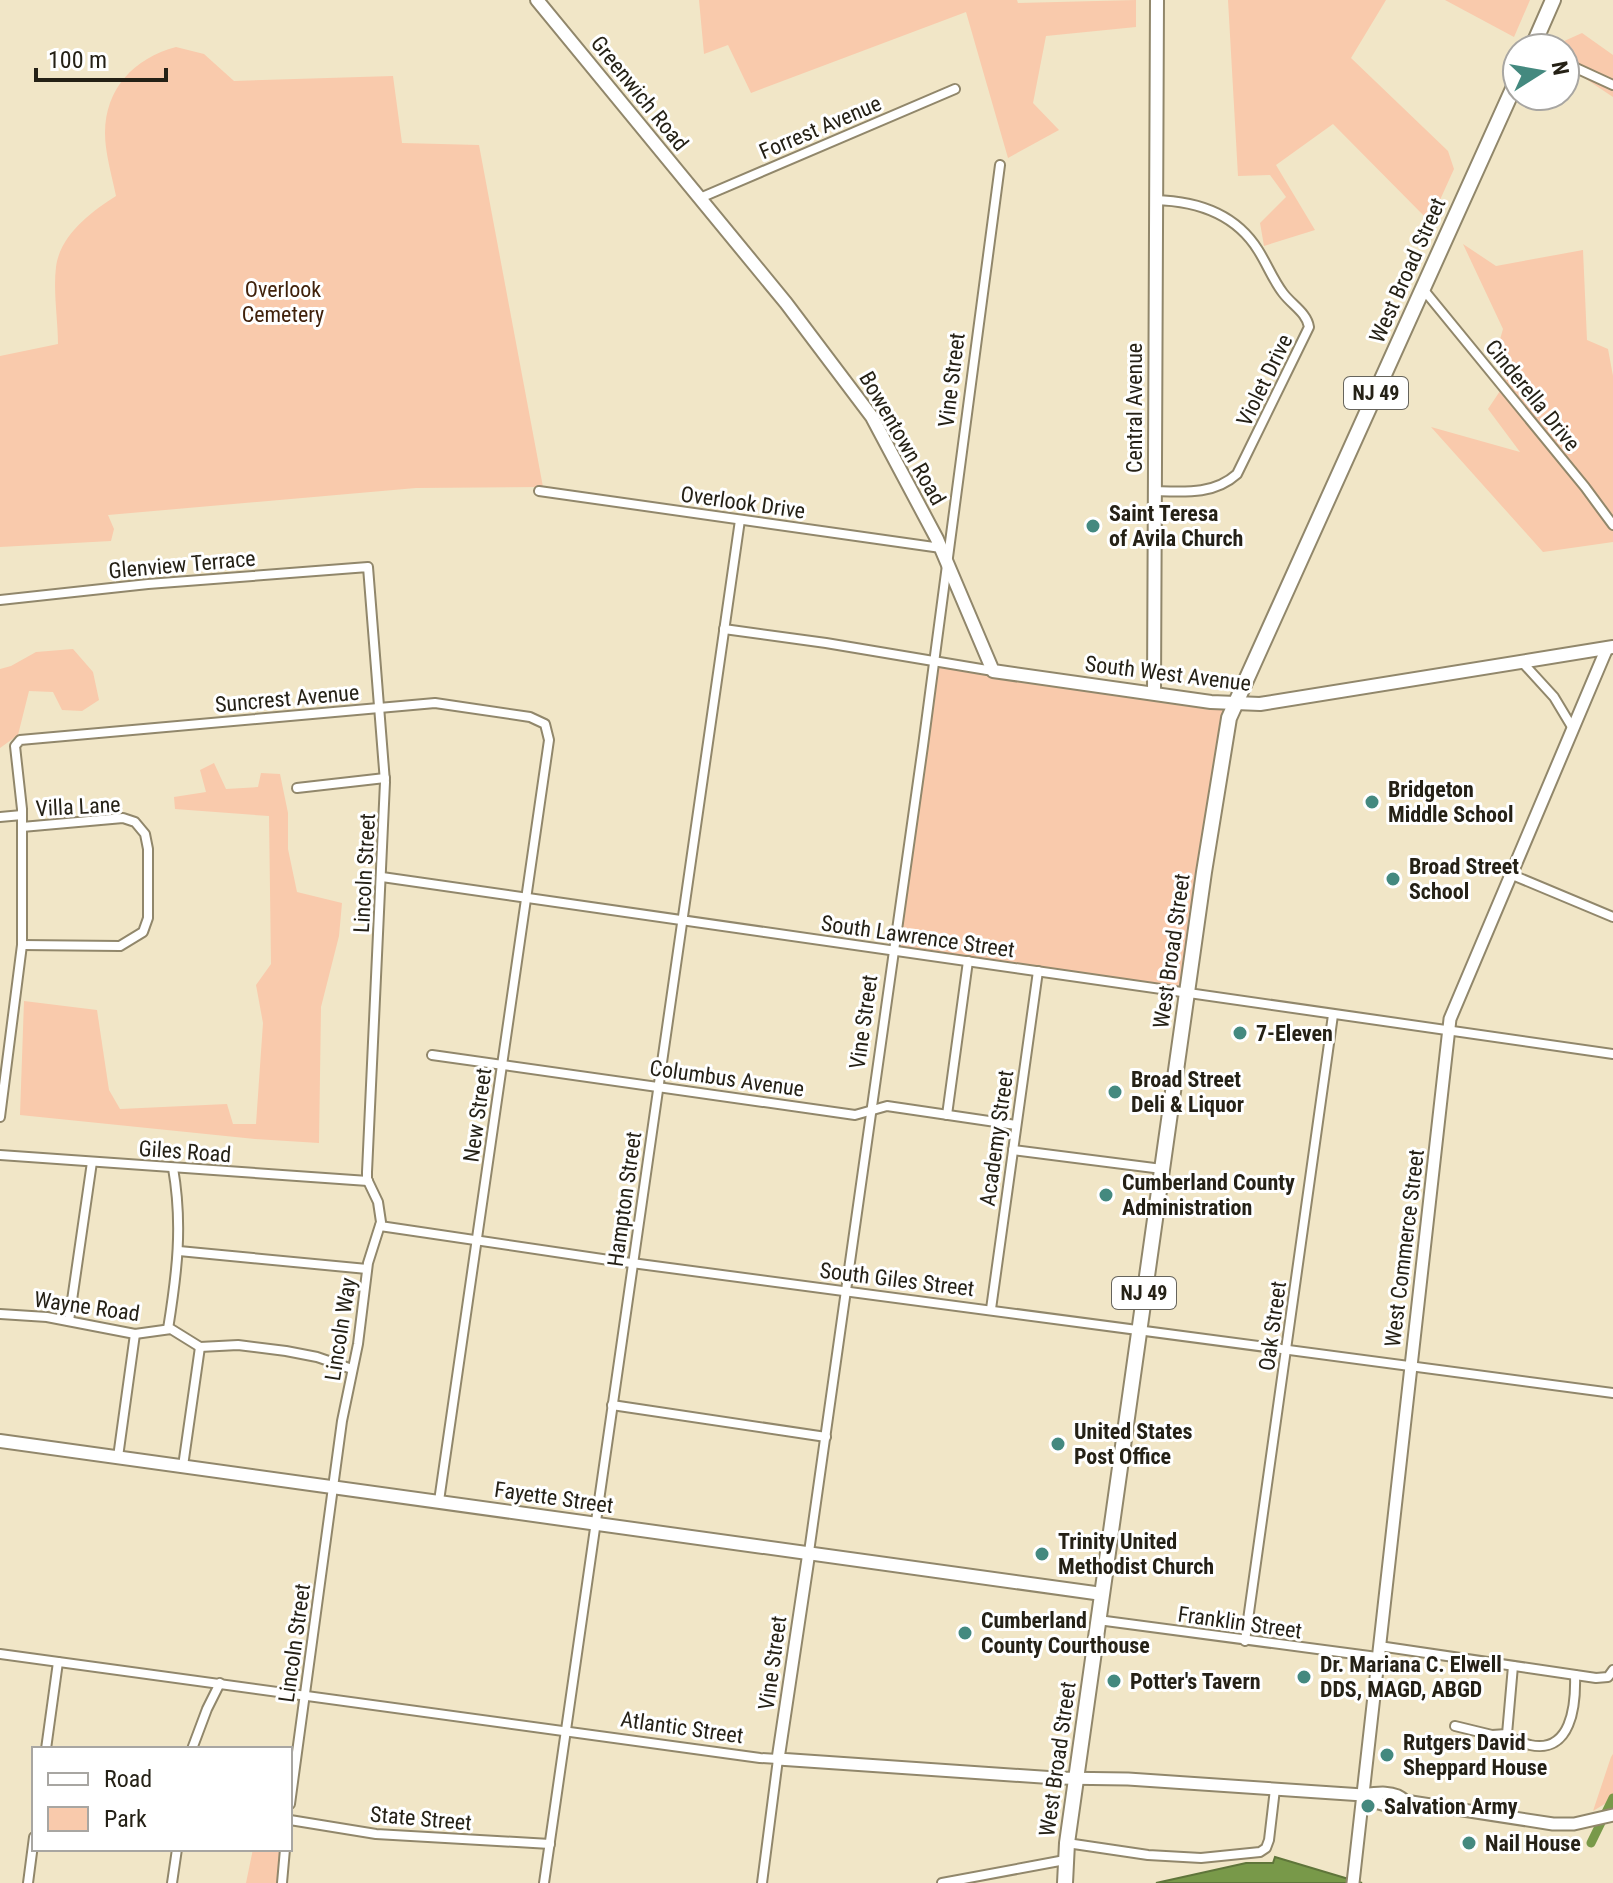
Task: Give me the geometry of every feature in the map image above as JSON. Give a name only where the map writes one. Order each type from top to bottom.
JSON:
[{"type":"highway","points":[[1539,32],[1553,0]]},
{"type":"highway","name":"West Broad Street","points":[[1065,1883],[1067,1843],[1221,755],[1234,705],[1503,112]]},
{"type":"main road","name":"Greenwich Road","points":[[537,0],[711,211]]},
{"type":"main road","name":"Central Avenue","points":[[1154,693],[1157,0]]},
{"type":"main road","name":"Bowentown Road","points":[[711,211],[826,353],[872,417],[948,562],[993,671]]},
{"type":"main road","name":"South West Avenue","points":[[993,671],[1234,705],[1260,704],[1610,648]]},
{"type":"main road","name":"Fayette Street","points":[[0,1441],[1102,1594]]},
{"type":"street","points":[[1581,70],[1613,85]]},
{"type":"street","name":"Forrest Avenue","points":[[700,198],[955,89]]},
{"type":"street","name":"Vine Street","points":[[762,1883],[935,661],[1000,165]]},
{"type":"street","name":"Violet Drive","points":[[1154,491],[1201,491],[1228,483],[1237,474],[1309,327],[1306,317],[1284,294],[1257,248],[1233,223],[1197,204],[1155,200]]},
{"type":"street","name":"Cinderella Drive","points":[[1423,289],[1613,525]]},
{"type":"street","name":"Overlook Drive","points":[[539,491],[941,548]]},
{"type":"street","name":"Hampton Street","points":[[544,1883],[740,520]]},
{"type":"street","name":"Glenview Terrace","points":[[0,600],[148,584],[368,567]]},
{"type":"street","name":"Lincoln Street","points":[[368,567],[385,778],[368,1181]]},
{"type":"street","name":"South West Avenue","points":[[724,629],[993,671]]},
{"type":"street","name":"West Commerce Street","points":[[1353,1883],[1450,1019],[1572,727],[1610,648]]},
{"type":"street","points":[[1522,662],[1554,697],[1572,727]]},
{"type":"street","name":"Suncrest Avenue","points":[[22,815],[15,746],[20,740],[435,703],[530,717],[545,724],[548,733]]},
{"type":"street","name":"New Street","points":[[439,1501],[548,733]]},
{"type":"street","points":[[297,788],[385,778]]},
{"type":"street","points":[[0,817],[22,815],[22,945],[0,1117]]},
{"type":"street","name":"Villa Lane","points":[[22,827],[123,818],[135,822],[145,834],[148,849],[148,918],[143,932],[120,946],[22,945]]},
{"type":"street","points":[[1510,874],[1613,917]]},
{"type":"street","name":"South Lawrence Street","points":[[382,877],[1613,1054]]},
{"type":"street","points":[[947,1115],[968,961]]},
{"type":"street","name":"Academy Street","points":[[991,1309],[1038,971]]},
{"type":"street","name":"Oak Street","points":[[1245,1641],[1333,1015]]},
{"type":"street","name":"Columbus Avenue","points":[[432,1055],[855,1115],[887,1106],[1016,1125]]},
{"type":"street","points":[[1013,1150],[1162,1169]]},
{"type":"street","name":"Giles Road","points":[[0,1155],[368,1181]]},
{"type":"street","points":[[69,1321],[92,1162]]},
{"type":"street","points":[[168,1329],[179,1251],[178,1203],[173,1168]]},
{"type":"street","points":[[368,1181],[378,1202],[380,1226]]},
{"type":"street","name":"South Giles Street","points":[[380,1226],[632,1263],[1613,1393]]},
{"type":"street","name":"Lincoln Way","points":[[334,1487],[370,1250],[380,1226]]},
{"type":"street","points":[[179,1251],[367,1269]]},
{"type":"street","name":"Wayne Road","points":[[0,1314],[69,1321],[135,1334],[168,1329],[184,1335],[200,1347]]},
{"type":"street","points":[[118,1457],[135,1334]]},
{"type":"street","points":[[183,1466],[200,1347],[238,1345],[286,1351],[352,1369]]},
{"type":"street","points":[[612,1405],[826,1437]]},
{"type":"street","name":"Lincoln Street","points":[[292,1789],[334,1487]]},
{"type":"street","name":"Franklin Street","points":[[1098,1620],[1245,1641],[1513,1666],[1601,1678],[1611,1675],[1613,1670]]},
{"type":"street","name":"Atlantic Street","points":[[0,1654],[760,1758],[1363,1795],[1378,1793],[1400,1796],[1405,1801],[1553,1824],[1613,1815]]},
{"type":"street","points":[[46,1747],[58,1662]]},
{"type":"street","points":[[1507,1734],[1513,1666]]},
{"type":"street","points":[[1455,1726],[1492,1735],[1507,1734],[1514,1740],[1547,1748],[1564,1733],[1571,1714],[1575,1675]]},
{"type":"street","points":[[193,1747],[220,1683]]},
{"type":"street","points":[[1067,1843],[1148,1855],[1201,1858],[1260,1852],[1269,1840],[1275,1789]]},
{"type":"street","name":"State Street","points":[[292,1820],[376,1834],[550,1844]]},
{"type":"street","points":[[28,1883],[32,1851]]},
{"type":"street","points":[[172,1883],[177,1851]]},
{"type":"street","points":[[282,1883],[285,1851]]},
{"type":"street","points":[[942,1883],[1065,1860]]},
{"type":"green space","points":[[699,0],[1017,0],[1018,3],[1136,0],[1136,27],[1046,36],[1033,103],[1059,130],[1008,158],[966,12],[751,93],[728,45],[704,54]]},
{"type":"green space","points":[[1228,0],[1386,0],[1351,58],[1448,151],[1454,169],[1430,222],[1333,124],[1276,165],[1315,230],[1264,246],[1260,223],[1286,197],[1270,175],[1238,176]]},
{"type":"green space","points":[[1445,0],[1530,0],[1516,32],[1505,32]]},
{"type":"green space","points":[[1581,33],[1613,55],[1613,97],[1581,76]]},
{"type":"green space","name":"Overlook Cemetery","points":[[176,47],[204,54],[234,81],[393,76],[402,143],[479,145],[543,487],[416,488],[108,515],[114,529],[111,541],[0,547],[0,356],[58,344],[55,286],[59,255],[78,226],[116,196],[105,141],[110,103],[116,89],[135,67]]},
{"type":"green space","points":[[1463,244],[1496,266],[1583,250],[1587,340],[1608,349],[1613,376],[1613,542],[1543,552],[1431,427],[1520,452],[1488,409],[1506,382],[1494,360],[1503,329]]},
{"type":"green space","points":[[73,649],[93,672],[99,700],[82,711],[62,710],[53,692],[29,691],[18,735],[0,748],[0,669],[36,652]]},
{"type":"green space","points":[[935,661],[1234,705],[1187,993],[893,950]]},
{"type":"green space","points":[[214,763],[226,789],[258,787],[261,773],[280,774],[288,813],[288,849],[297,892],[342,903],[339,936],[321,1007],[319,1143],[20,1115],[24,1001],[97,1010],[109,1090],[120,1109],[227,1104],[233,1124],[256,1124],[263,1023],[256,985],[271,964],[269,816],[175,809],[174,797],[206,792],[200,770]]},
{"type":"green space","points":[[1613,1754],[1613,1799],[1593,1811],[1611,1757]]},
{"type":"green space","points":[[253,1851],[287,1851],[282,1883],[246,1883]]},
{"type":"shaded area","points":[[1275,1857],[1362,1883],[1156,1883],[1246,1863],[1273,1863]]},
{"type":"waterway","points":[[1591,1843],[1613,1798]]},
{"type":"place","name":"Saint Teresa of Avila Church","points":[[1093,526]]},
{"type":"place","name":"Bridgeton Middle School","points":[[1372,802]]},
{"type":"place","name":"Broad Street School","points":[[1393,879]]},
{"type":"place","name":"7-Eleven","points":[[1240,1033]]},
{"type":"place","name":"Broad Street Deli & Liquor","points":[[1115,1092]]},
{"type":"place","name":"Cumberland County Administration","points":[[1106,1195]]},
{"type":"place","name":"United States Post Office","points":[[1058,1444]]},
{"type":"place","name":"Trinity United Methodist Church","points":[[1042,1554]]},
{"type":"place","name":"Cumberland County Courthouse","points":[[965,1633]]},
{"type":"place","name":"Dr. Mariana C. Elwell DDS, MAGD, ABGD","points":[[1304,1677]]},
{"type":"place","name":"Potter's Tavern","points":[[1114,1681]]},
{"type":"place","name":"Rutgers David Sheppard House","points":[[1387,1755]]},
{"type":"place","name":"Salvation Army","points":[[1368,1806]]},
{"type":"place","name":"Nail House","points":[[1469,1843]]}]
